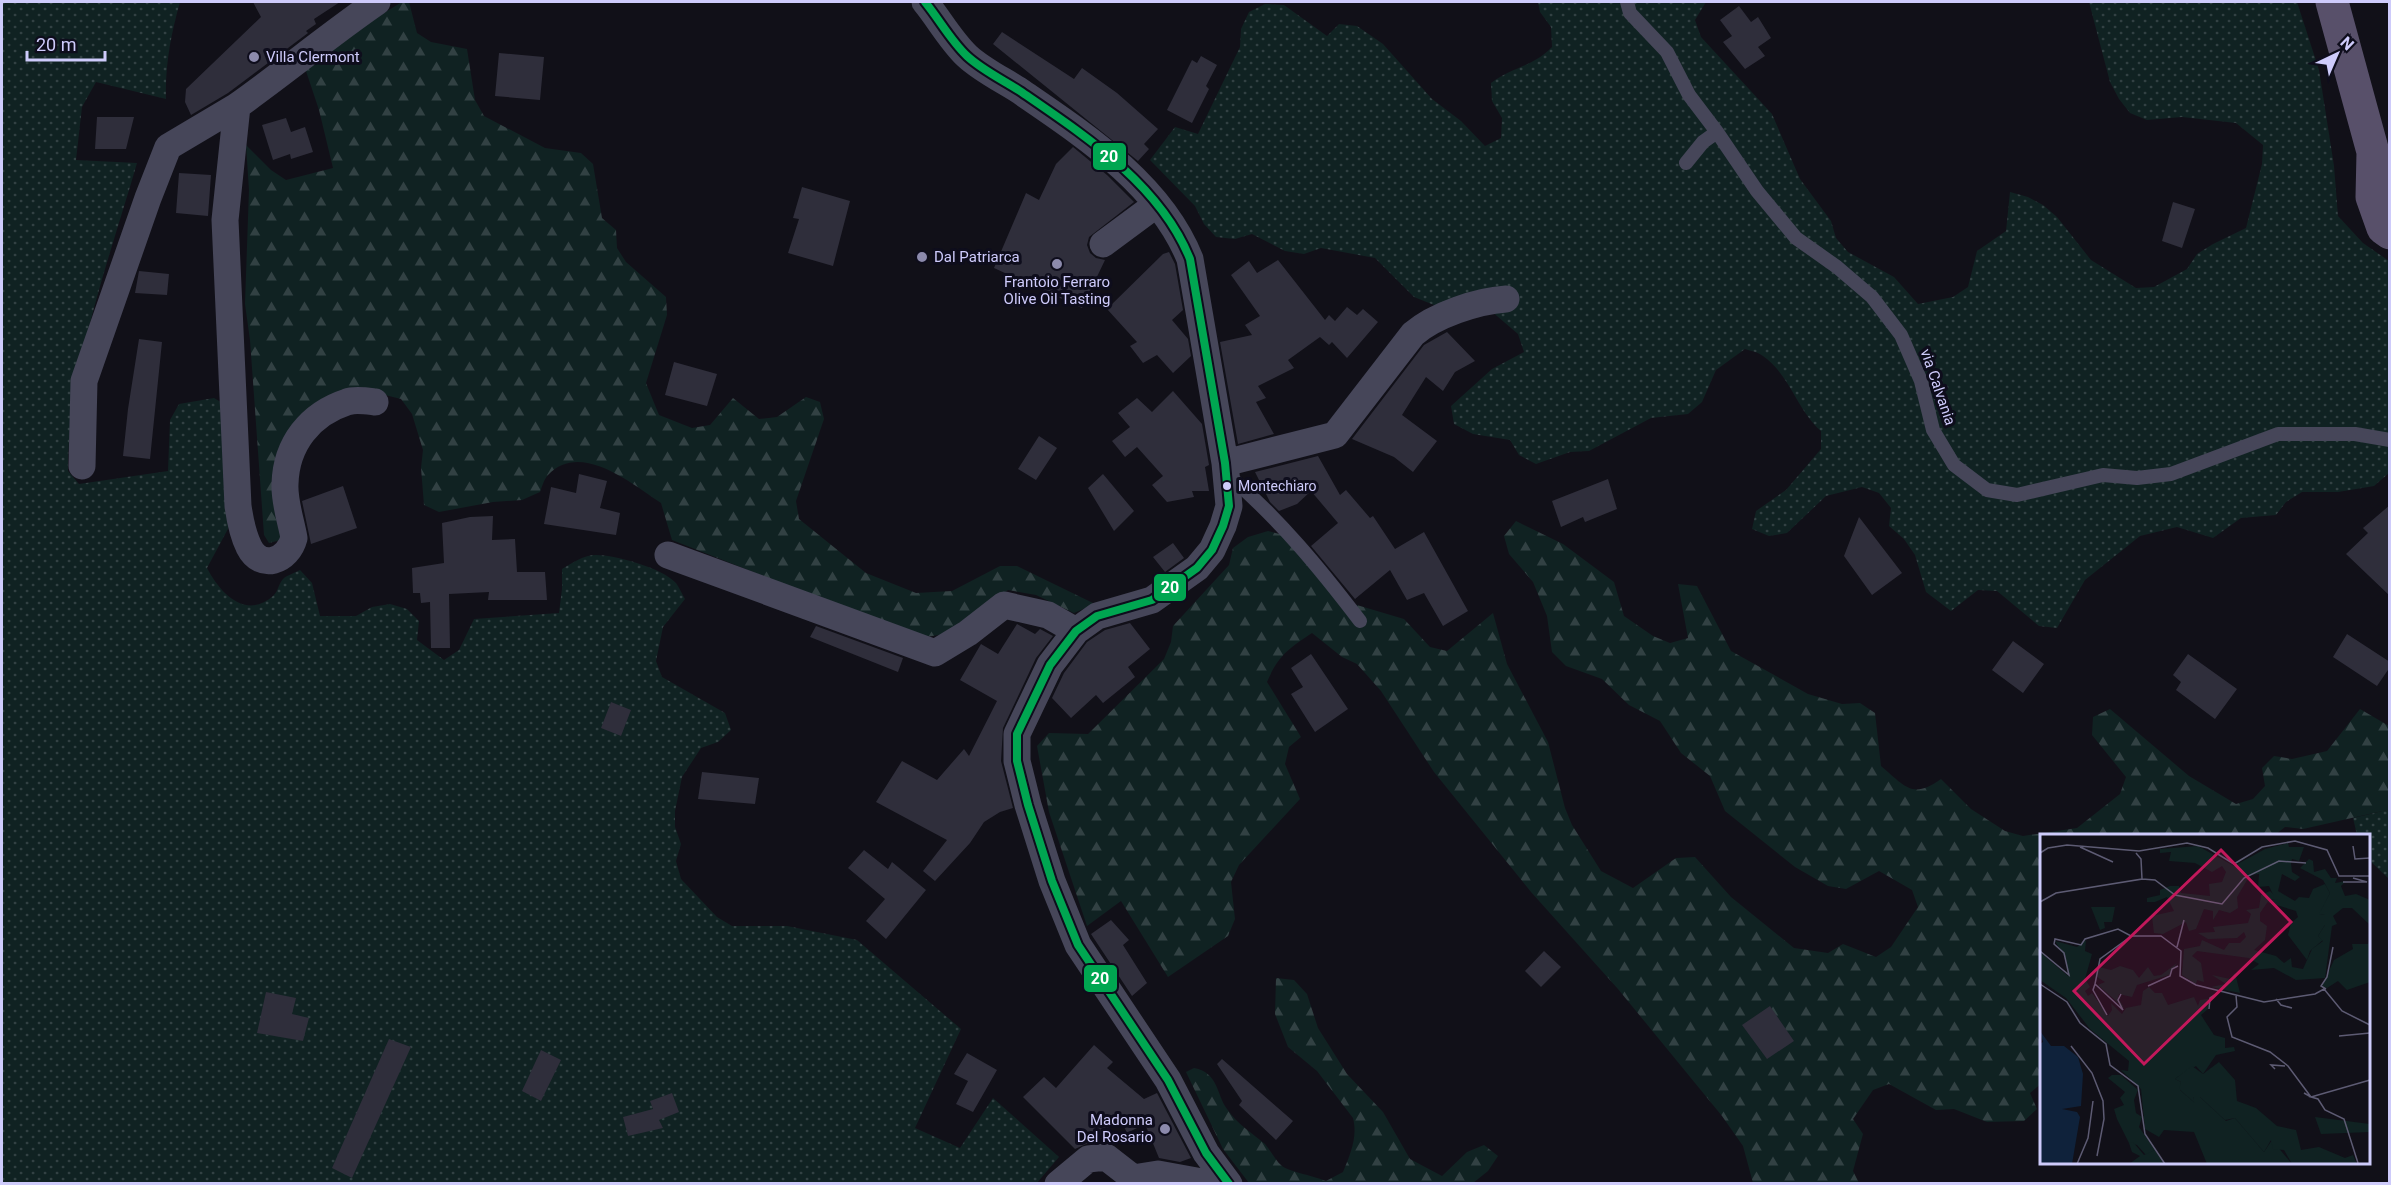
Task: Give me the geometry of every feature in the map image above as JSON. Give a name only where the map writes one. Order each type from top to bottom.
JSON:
[{"type":"main road","points":[[2332,2],[2373,152],[2372,197],[2383,228],[2390,233]]},
{"type":"street","points":[[82,466],[84,381],[168,147],[237,106],[282,75],[332,33],[377,2]]},
{"type":"street","points":[[925,2],[967,56],[1080,131],[1127,172],[1157,204],[1180,234],[1190,259],[1225,468],[1228,506],[1223,526],[1212,550],[1197,568],[1152,600],[1097,616],[1076,631],[1050,665],[1017,734],[1017,761],[1028,805],[1052,880],[1078,945],[1168,1080],[1206,1153],[1229,1184]]},
{"type":"street","points":[[237,106],[225,220],[233,424],[240,521],[248,546],[259,558],[274,560],[282,558],[292,546],[294,538],[285,484],[291,448],[300,434],[317,417],[349,401],[375,402]]},
{"type":"street","points":[[1103,244],[1157,204]]},
{"type":"street","points":[[1225,468],[1335,435],[1413,334],[1426,322],[1490,300],[1506,299]]},
{"type":"street","points":[[668,555],[935,653],[968,633],[1004,605],[1048,615],[1076,631]]},
{"type":"street","points":[[1058,1184],[1088,1159],[1106,1157],[1133,1178],[1158,1174],[1213,1184]]},
{"type":"lane","name":"via Calvania","points":[[1627,2],[1630,12],[1667,52],[1689,95],[1757,191],[1796,238],[1837,267],[1872,297],[1901,335],[1921,381],[1933,430],[1954,465],[1986,490],[2017,495],[2103,475],[2137,478],[2171,474],[2278,434],[2355,434],[2390,440]]},
{"type":"lane","points":[[1686,163],[1703,142],[1717,132]]},
{"type":"lane","points":[[1225,468],[1307,551],[1360,621]]},
{"type":"green space","points":[[2,2],[180,2],[169,50],[166,99],[96,82],[82,107],[76,160],[137,163],[82,355],[70,433],[68,471],[79,484],[168,471],[170,420],[179,404],[214,398],[224,404],[229,527],[207,568],[219,586],[235,601],[254,605],[274,595],[283,579],[300,570],[312,583],[320,616],[356,616],[372,607],[390,604],[407,609],[419,621],[417,640],[444,660],[459,650],[474,619],[559,613],[562,569],[583,558],[592,555],[615,557],[638,563],[669,577],[676,583],[685,599],[663,627],[656,661],[662,677],[725,713],[731,730],[718,742],[701,748],[682,777],[675,811],[675,827],[681,844],[676,861],[681,879],[717,917],[732,926],[787,926],[857,940],[961,1029],[915,1128],[960,1148],[993,1098],[1059,1157],[1036,1184],[2,1184]]},
{"type":"green space","points":[[402,2],[409,2],[417,33],[431,42],[467,49],[475,100],[484,116],[545,148],[581,153],[593,164],[602,218],[616,230],[617,248],[626,262],[666,297],[667,315],[646,383],[659,415],[692,428],[710,425],[733,398],[759,419],[777,417],[806,397],[820,402],[824,419],[796,501],[799,519],[866,573],[916,593],[952,591],[1000,566],[1017,566],[1095,604],[1074,613],[1036,595],[1008,590],[951,633],[926,637],[672,540],[661,503],[622,477],[591,464],[576,462],[561,465],[548,475],[540,492],[522,500],[493,502],[439,512],[424,505],[421,468],[423,450],[412,414],[401,399],[361,389],[310,409],[281,540],[269,543],[264,535],[250,340],[245,304],[249,190],[246,145],[271,170],[286,180],[333,168],[319,110],[305,68],[338,41]]},
{"type":"green space","points":[[1538,2],[1706,2],[1695,20],[1701,37],[1772,114],[1800,179],[1831,221],[1836,238],[1848,252],[1894,277],[1918,304],[1953,297],[1968,287],[1977,251],[2006,231],[2010,192],[2028,197],[2043,205],[2057,217],[2091,260],[2136,288],[2154,287],[2187,269],[2197,254],[2246,228],[2262,164],[2263,145],[2236,123],[2182,117],[2147,120],[2130,113],[2110,82],[2089,2],[2297,2],[2319,70],[2334,166],[2338,216],[2363,243],[2389,261],[2389,473],[2374,486],[2338,492],[2302,492],[2286,502],[2276,515],[2241,518],[2213,538],[2177,527],[2140,536],[2085,580],[2057,628],[2039,626],[1997,591],[1978,590],[1951,611],[1926,592],[1915,555],[1904,539],[1889,526],[1891,508],[1879,493],[1862,487],[1826,496],[1787,533],[1769,536],[1752,529],[1756,511],[1786,490],[1821,449],[1821,431],[1813,423],[1780,373],[1761,355],[1745,349],[1716,370],[1702,402],[1688,414],[1651,418],[1589,451],[1570,452],[1536,464],[1519,455],[1510,440],[1473,434],[1454,424],[1451,406],[1492,369],[1524,352],[1518,334],[1490,310],[1449,311],[1414,297],[1375,258],[1321,248],[1304,254],[1285,251],[1252,234],[1235,239],[1216,237],[1204,224],[1195,206],[1150,160],[1175,127],[1198,134],[1240,47],[1241,29],[1249,12],[1265,4],[1284,5],[1327,36],[1339,24],[1357,26],[1383,44],[1432,99],[1461,121],[1485,146],[1501,138],[1502,118],[1492,101],[1491,83],[1538,59],[1552,47],[1551,27],[1540,12]]},
{"type":"green space","points":[[1516,521],[1563,544],[1614,582],[1624,616],[1653,636],[1670,643],[1688,638],[1678,584],[1697,586],[1731,651],[1808,694],[1842,704],[1860,703],[1875,713],[1881,766],[1909,788],[1923,789],[1941,779],[1971,809],[2005,831],[2023,836],[2077,828],[2120,794],[2126,777],[2092,735],[2093,717],[2110,709],[2189,776],[2236,804],[2253,799],[2265,786],[2262,768],[2274,756],[2292,759],[2327,751],[2360,709],[2389,726],[2389,812],[2387,810],[2303,829],[2285,827],[2276,834],[2040,834],[2040,1085],[2030,1093],[2037,1109],[2024,1121],[1987,1122],[1954,1109],[1936,1110],[1889,1084],[1873,1090],[1853,1119],[1863,1134],[1853,1171],[1859,1183],[1753,1183],[1743,1146],[1722,1116],[1618,989],[1531,892],[1434,772],[1381,691],[1357,664],[1342,657],[1312,633],[1285,653],[1275,665],[1267,682],[1301,737],[1289,747],[1285,764],[1300,799],[1239,865],[1231,882],[1235,919],[1228,936],[1168,977],[1121,901],[1087,926],[1049,812],[1037,746],[1049,733],[1088,734],[1164,659],[1171,642],[1173,626],[1229,565],[1233,548],[1248,537],[1268,531],[1287,536],[1340,600],[1404,619],[1430,647],[1447,651],[1493,613],[1507,664],[1548,742],[1565,808],[1572,825],[1601,871],[1633,888],[1676,858],[1695,857],[1731,897],[1794,948],[1828,953],[1843,944],[1876,957],[1891,947],[1918,907],[1912,890],[1879,871],[1846,889],[1828,886],[1795,867],[1725,811],[1710,776],[1681,753],[1660,721],[1629,705],[1602,679],[1566,666],[1552,652],[1547,616],[1533,582],[1509,554],[1504,536]]},
{"type":"green space","points":[[2387,810],[2389,812],[2389,879],[2370,861],[2370,834],[2357,834],[2353,818]]},
{"type":"green space","points":[[1276,978],[1294,980],[1307,994],[1318,1028],[1347,1074],[1383,1112],[1410,1159],[1442,1176],[1467,1152],[1484,1145],[1498,1156],[1488,1171],[1473,1183],[1249,1183],[1223,1149],[1186,1072],[1194,1068],[1208,1074],[1213,1079],[1223,1103],[1231,1114],[1265,1144],[1282,1166],[1290,1170],[1326,1181],[1343,1172],[1354,1139],[1353,1118],[1317,1071],[1288,1047],[1275,1014]]},
{"type":"building","name":"Villa Clermont","points":[[253,2],[340,2],[314,19],[316,24],[306,31],[308,33],[228,93],[191,115],[185,102],[186,89],[261,17]]},
{"type":"building","points":[[1739,6],[1751,22],[1758,17],[1771,38],[1758,47],[1765,56],[1745,69],[1723,42],[1732,36],[1720,20]]},
{"type":"building","points":[[1002,32],[1074,79],[1082,68],[1117,93],[1158,129],[1144,144],[1149,149],[1138,161],[993,44]]},
{"type":"building","points":[[499,53],[544,57],[540,100],[495,96]]},
{"type":"building","points":[[1201,56],[1217,65],[1206,86],[1209,89],[1192,123],[1167,110],[1192,60],[1197,63]]},
{"type":"building","points":[[97,117],[134,117],[126,149],[95,149]]},
{"type":"building","points":[[286,118],[291,132],[305,127],[313,152],[291,159],[290,154],[273,160],[262,125]]},
{"type":"building","points":[[1073,147],[1107,175],[1134,202],[1089,237],[1087,245],[1090,253],[1096,258],[1105,260],[1082,308],[994,268],[1026,193],[1039,200],[1056,164]]},
{"type":"building","points":[[179,173],[211,175],[208,216],[176,213]]},
{"type":"building","points":[[802,187],[850,201],[833,266],[788,253],[799,219],[793,218]]},
{"type":"building","points":[[2173,202],[2195,209],[2182,248],[2162,241]]},
{"type":"building","points":[[1169,252],[1175,264],[1183,310],[1172,320],[1188,339],[1191,356],[1173,373],[1157,355],[1143,363],[1130,346],[1137,342],[1107,309],[1163,254]]},
{"type":"building","points":[[1278,260],[1325,320],[1329,315],[1335,321],[1347,307],[1357,315],[1363,309],[1378,322],[1347,358],[1332,342],[1329,345],[1320,337],[1288,360],[1294,368],[1258,386],[1266,398],[1256,402],[1274,434],[1238,444],[1220,342],[1252,335],[1245,325],[1260,316],[1231,275],[1249,261],[1257,273]]},
{"type":"building","points":[[139,271],[169,274],[167,295],[135,293]]},
{"type":"building","points":[[1447,332],[1475,361],[1455,372],[1443,391],[1426,377],[1402,415],[1437,441],[1413,472],[1394,457],[1352,439],[1424,345]]},
{"type":"building","points":[[139,339],[162,342],[150,459],[123,456]]},
{"type":"building","points":[[674,362],[717,374],[707,406],[665,395]]},
{"type":"building","points":[[1173,391],[1202,424],[1209,465],[1205,467],[1209,491],[1192,491],[1194,497],[1167,502],[1152,485],[1163,476],[1137,447],[1125,457],[1112,441],[1130,427],[1118,413],[1137,398],[1152,412]]},
{"type":"building","points":[[1039,436],[1057,448],[1036,480],[1018,469]]},
{"type":"building","points":[[1318,456],[1340,495],[1346,490],[1370,518],[1373,516],[1395,549],[1424,532],[1468,611],[1443,626],[1424,593],[1407,600],[1390,570],[1355,599],[1311,546],[1338,523],[1311,491],[1297,504],[1279,511],[1270,502],[1255,472]]},
{"type":"building","points":[[579,474],[607,481],[600,508],[620,513],[616,535],[544,524],[551,487],[576,493]]},
{"type":"building","points":[[1103,474],[1134,511],[1114,531],[1088,488]]},
{"type":"building","points":[[1608,479],[1617,509],[1585,522],[1583,517],[1561,527],[1552,501]]},
{"type":"building","points":[[343,486],[357,528],[311,544],[302,501]]},
{"type":"building","points":[[2390,505],[2390,596],[2346,554],[2368,533],[2363,528]]},
{"type":"building","points":[[493,516],[492,540],[515,539],[517,572],[545,572],[547,600],[488,600],[489,592],[449,594],[450,648],[431,648],[430,602],[421,603],[420,593],[413,593],[412,568],[444,563],[442,523],[470,517]]},
{"type":"building","points":[[1859,517],[1902,573],[1872,595],[1844,556]]},
{"type":"building","points":[[1173,543],[1184,558],[1165,572],[1153,557]]},
{"type":"building","points":[[1130,623],[1150,649],[1128,667],[1135,677],[1103,703],[1096,695],[1071,718],[1052,698],[1064,673],[1087,642],[1105,630]]},
{"type":"building","points":[[1017,624],[1035,634],[1040,629],[1053,636],[1036,658],[1003,728],[1001,761],[1013,808],[1000,812],[984,822],[970,843],[935,881],[923,871],[947,840],[876,802],[902,761],[937,780],[964,749],[969,756],[997,701],[960,680],[981,644],[998,654]]},
{"type":"building","points":[[816,626],[903,658],[898,672],[810,637]]},
{"type":"building","points":[[2347,634],[2390,662],[2390,667],[2377,686],[2333,657]]},
{"type":"building","points":[[2013,641],[2044,664],[2023,693],[1992,670]]},
{"type":"building","points":[[1311,654],[1348,709],[1315,732],[1291,694],[1303,687],[1291,668]]},
{"type":"building","points":[[2188,654],[2237,689],[2215,719],[2176,690],[2181,682],[2173,675]]},
{"type":"building","points":[[611,702],[631,710],[621,736],[601,728]]},
{"type":"building","points":[[702,772],[759,778],[755,804],[698,799]]},
{"type":"building","points":[[864,850],[888,869],[892,862],[926,890],[886,939],[866,921],[885,899],[848,868]]},
{"type":"building","points":[[1111,920],[1129,940],[1123,945],[1147,983],[1132,996],[1091,934]]},
{"type":"building","points":[[1544,951],[1561,967],[1541,987],[1525,971]]},
{"type":"building","points":[[266,992],[296,998],[292,1014],[309,1018],[303,1041],[257,1033]]},
{"type":"building","points":[[1770,1006],[1794,1041],[1767,1059],[1742,1025]]},
{"type":"building","points":[[389,1039],[411,1047],[352,1178],[332,1168]]},
{"type":"building","points":[[1094,1045],[1113,1062],[1107,1068],[1144,1099],[1157,1093],[1191,1158],[1180,1162],[1159,1158],[1145,1124],[1127,1133],[1119,1116],[1093,1143],[1075,1149],[1023,1097],[1044,1077],[1056,1088]]},
{"type":"building","points":[[541,1050],[561,1060],[541,1101],[522,1091]]},
{"type":"building","points":[[967,1053],[997,1070],[973,1112],[956,1104],[968,1081],[954,1074]]},
{"type":"building","points":[[1222,1059],[1293,1121],[1276,1140],[1239,1105],[1242,1101],[1217,1064]]},
{"type":"building","points":[[672,1093],[679,1112],[659,1120],[663,1128],[628,1136],[623,1117],[653,1109],[650,1101]]},
{"type":"transit line","name":"20","points":[[925,2],[967,56],[1069,125],[1118,163],[1140,184],[1177,232],[1190,259],[1225,463],[1229,506],[1223,526],[1212,550],[1197,568],[1152,600],[1097,616],[1076,631],[1050,665],[1017,734],[1017,761],[1052,881],[1078,945],[1168,1080],[1206,1153],[1229,1184]]},
{"type":"place","name":"Villa Clermont","points":[[254,57]]},
{"type":"place","name":"Dal Patriarca","points":[[922,257]]},
{"type":"place","name":"Frantoio Ferraro Olive Oil Tasting","points":[[1057,264]]},
{"type":"place","name":"Montechiaro","points":[[1227,486]]},
{"type":"place","name":"Madonna Del Rosario","points":[[1165,1129]]}]
